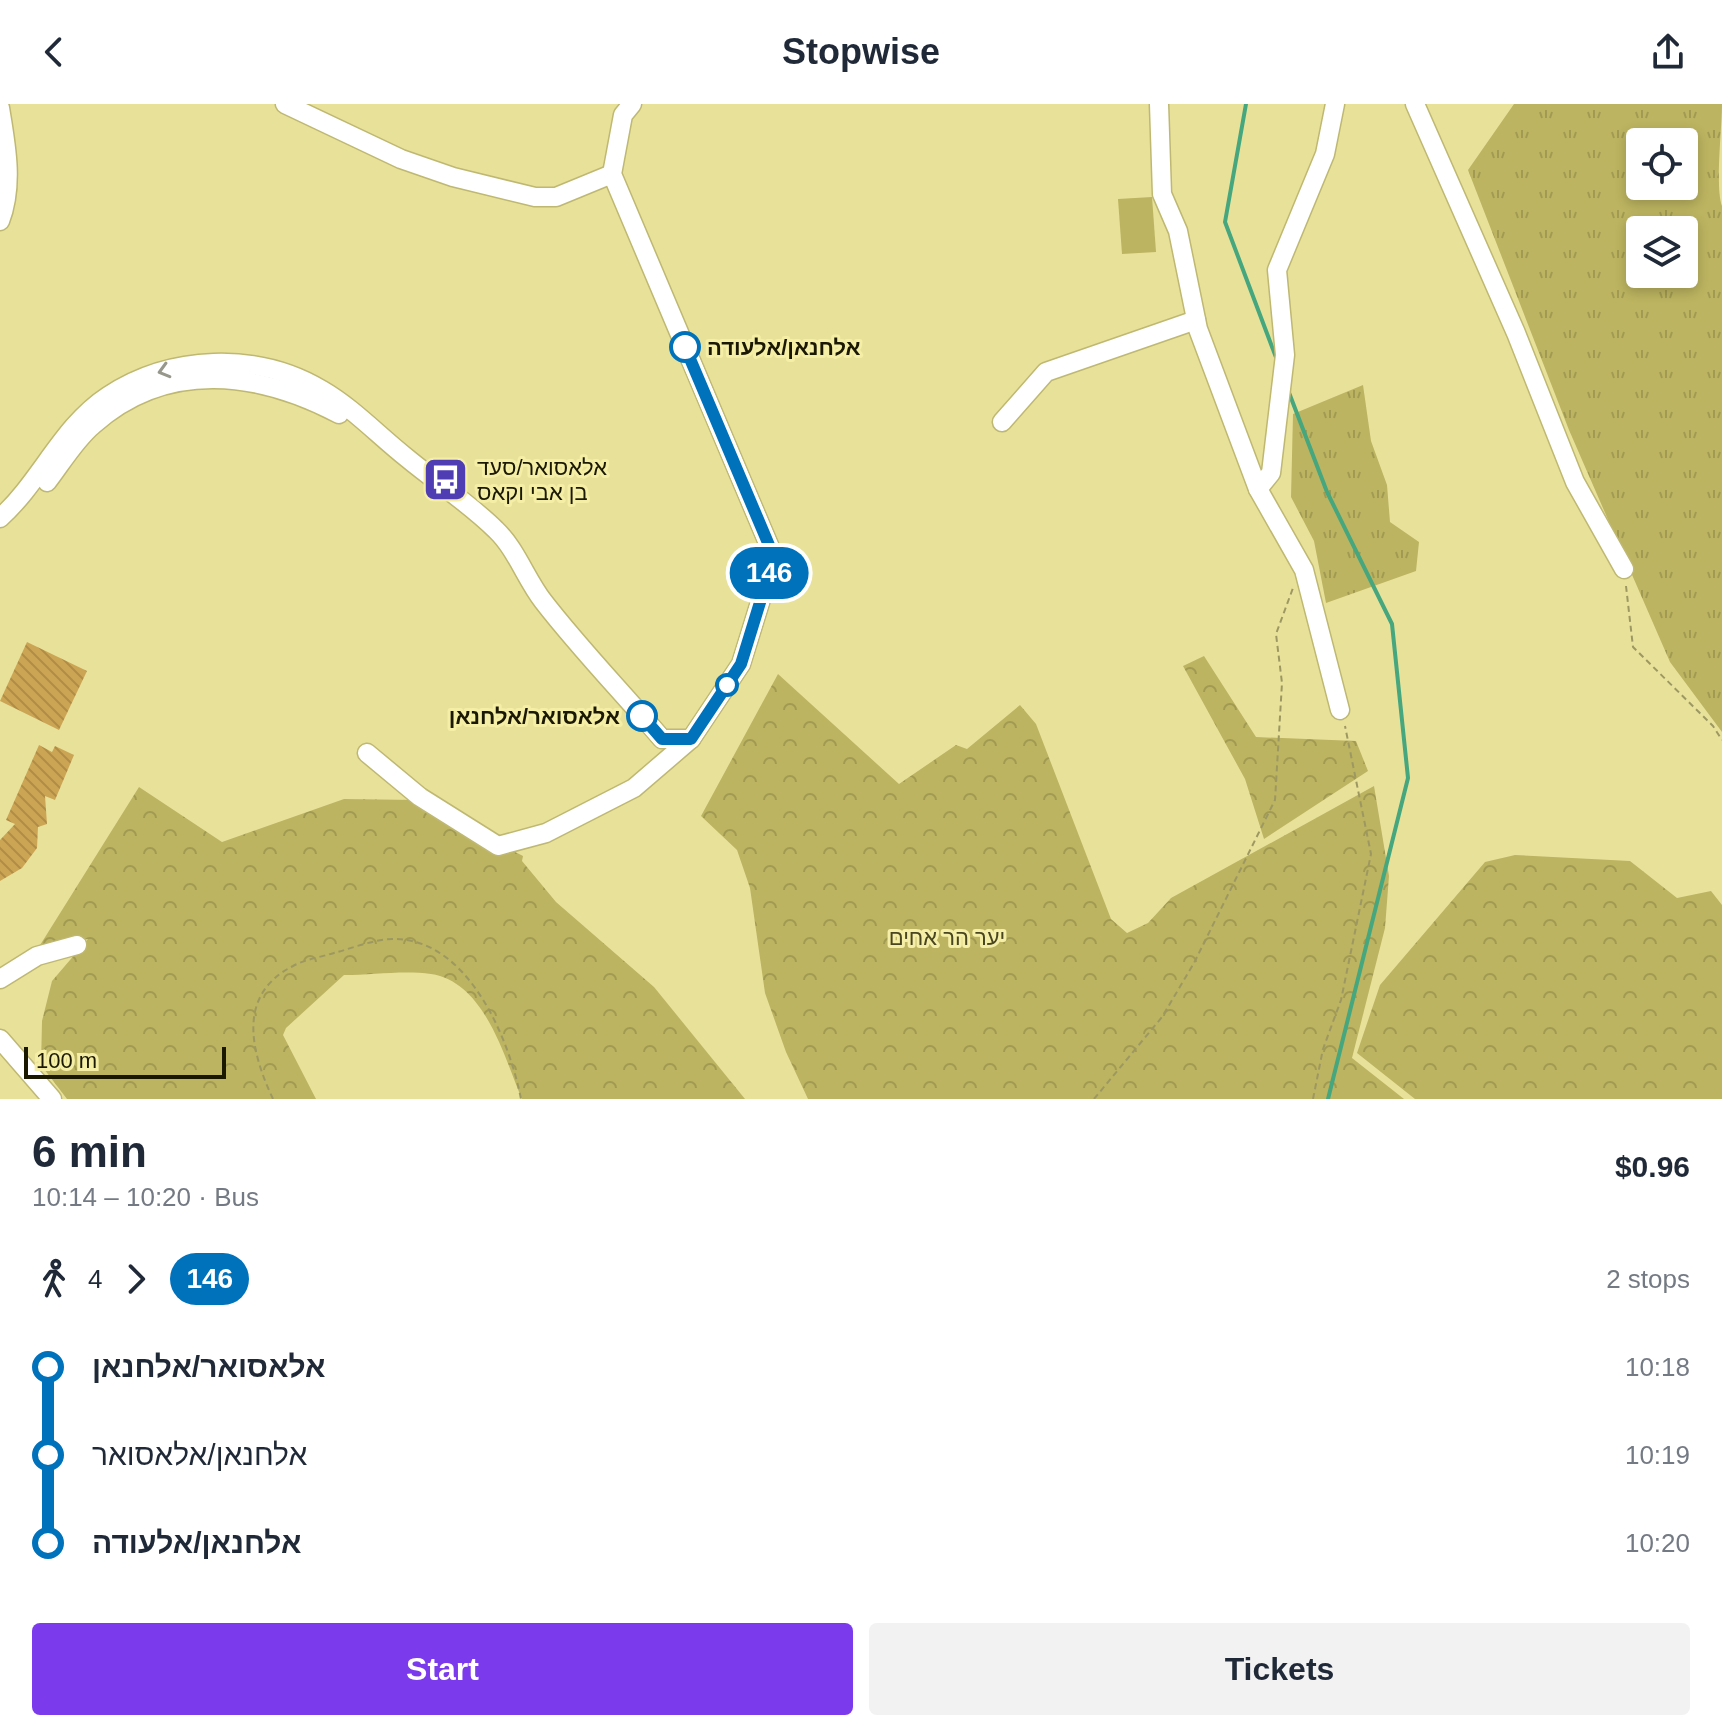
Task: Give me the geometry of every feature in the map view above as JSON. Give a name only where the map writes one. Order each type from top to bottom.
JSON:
[{"type":"street","points":[[285,104],[401,159],[453,177],[535,197],[556,197],[612,174]]},
{"type":"street","points":[[367,753],[420,797],[498,846],[546,833],[634,788],[691,739],[741,664],[774,557],[612,174],[623,115],[632,104]]},
{"type":"street","points":[[1159,104],[1162,194],[1178,231],[1196,320],[1226,411],[1258,489],[1304,570],[1340,710]]},
{"type":"street","points":[[1258,489],[1271,473],[1285,355],[1277,270],[1325,154],[1335,104]]},
{"type":"street","points":[[1415,104],[1516,333],[1575,482],[1624,569]]},
{"type":"street","points":[[0,108],[8,160],[4,210],[0,221]]},
{"type":"street","points":[[1002,422],[1046,372],[1196,320]]},
{"type":"street","points":[[0,518],[90,409],[129,384],[159,371],[189,365],[226,363],[290,376],[331,396],[498,532],[542,600],[662,739],[691,739]]},
{"type":"street","points":[[0,532],[27,507],[90,427],[106,414],[159,388],[190,380],[219,377],[262,382],[305,396],[386,442]]},
{"type":"street","points":[[0,979],[37,956],[77,945]]},
{"type":"street","points":[[0,1039],[52,1099]]},
{"type":"path","points":[[1624,569],[1633,647],[1713,726],[1722,740]]},
{"type":"path","points":[[1094,1099],[1162,1017],[1194,963],[1275,800],[1282,683],[1276,634],[1289,594],[1304,570]]},
{"type":"path","points":[[1313,1099],[1323,1049],[1341,1000],[1371,854],[1340,710]]},
{"type":"path","points":[[273,1099],[257,1066],[251,1037],[253,1017],[268,987],[296,964],[395,939],[435,950],[461,968],[471,980],[513,1060],[521,1099]]},
{"type":"green space","points":[[1514,104],[1722,104],[1719,172],[1722,206],[1722,732],[1670,662],[1569,430],[1468,170]]},
{"type":"green space","points":[[1152,197],[1156,252],[1122,254],[1118,199]]},
{"type":"green space","points":[[1363,385],[1371,441],[1387,485],[1390,522],[1419,542],[1416,571],[1326,603],[1314,541],[1291,497],[1293,414]]},
{"type":"green space","points":[[1204,656],[1256,737],[1356,741],[1368,771],[1264,839],[1245,779],[1183,666]]},
{"type":"green space","name":"יער הר אחים","points":[[778,674],[899,784],[956,745],[967,749],[1020,705],[1036,724],[1111,919],[1127,933],[1148,923],[1171,898],[1374,786],[1389,876],[1385,928],[1352,1058],[1404,1099],[808,1099],[786,1052],[765,993],[750,888],[737,850],[701,816]]},
{"type":"green space","points":[[139,787],[222,842],[344,799],[416,800],[523,856],[522,861],[556,902],[654,987],[745,1099],[522,1099],[500,1043],[479,1006],[450,980],[410,972],[344,975],[286,1028],[283,1035],[316,1099],[67,1099],[41,1065],[42,1021],[52,981],[88,939],[37,950]]},
{"type":"green space","points":[[1515,855],[1630,861],[1677,898],[1711,891],[1722,905],[1722,1099],[1415,1099],[1357,1053],[1380,985],[1485,862]]},
{"type":"building","points":[[27,642],[87,671],[59,730],[0,701]]},
{"type":"building","points":[[39,745],[52,752],[55,746],[74,755],[55,800],[45,796],[47,824],[38,827],[37,848],[22,868],[0,881],[0,840],[15,824],[6,820]]},
{"type":"waterway","points":[[1246,104],[1225,222],[1277,360]]},
{"type":"waterway","points":[[1288,390],[1327,492],[1392,624],[1408,778],[1328,1099]]},
{"type":"bus line","name":"146","points":[[642,716],[662,739],[691,739],[741,664],[774,557],[685,347]]},
{"type":"place","name":"אלחנאן/אלעודה","points":[[685,347]]},
{"type":"place","name":"אלאסואר/סעד בן אבי וקאס","points":[[446,480]]},
{"type":"place","name":"אלאסואר/אלחנאן","points":[[642,716]]}]
